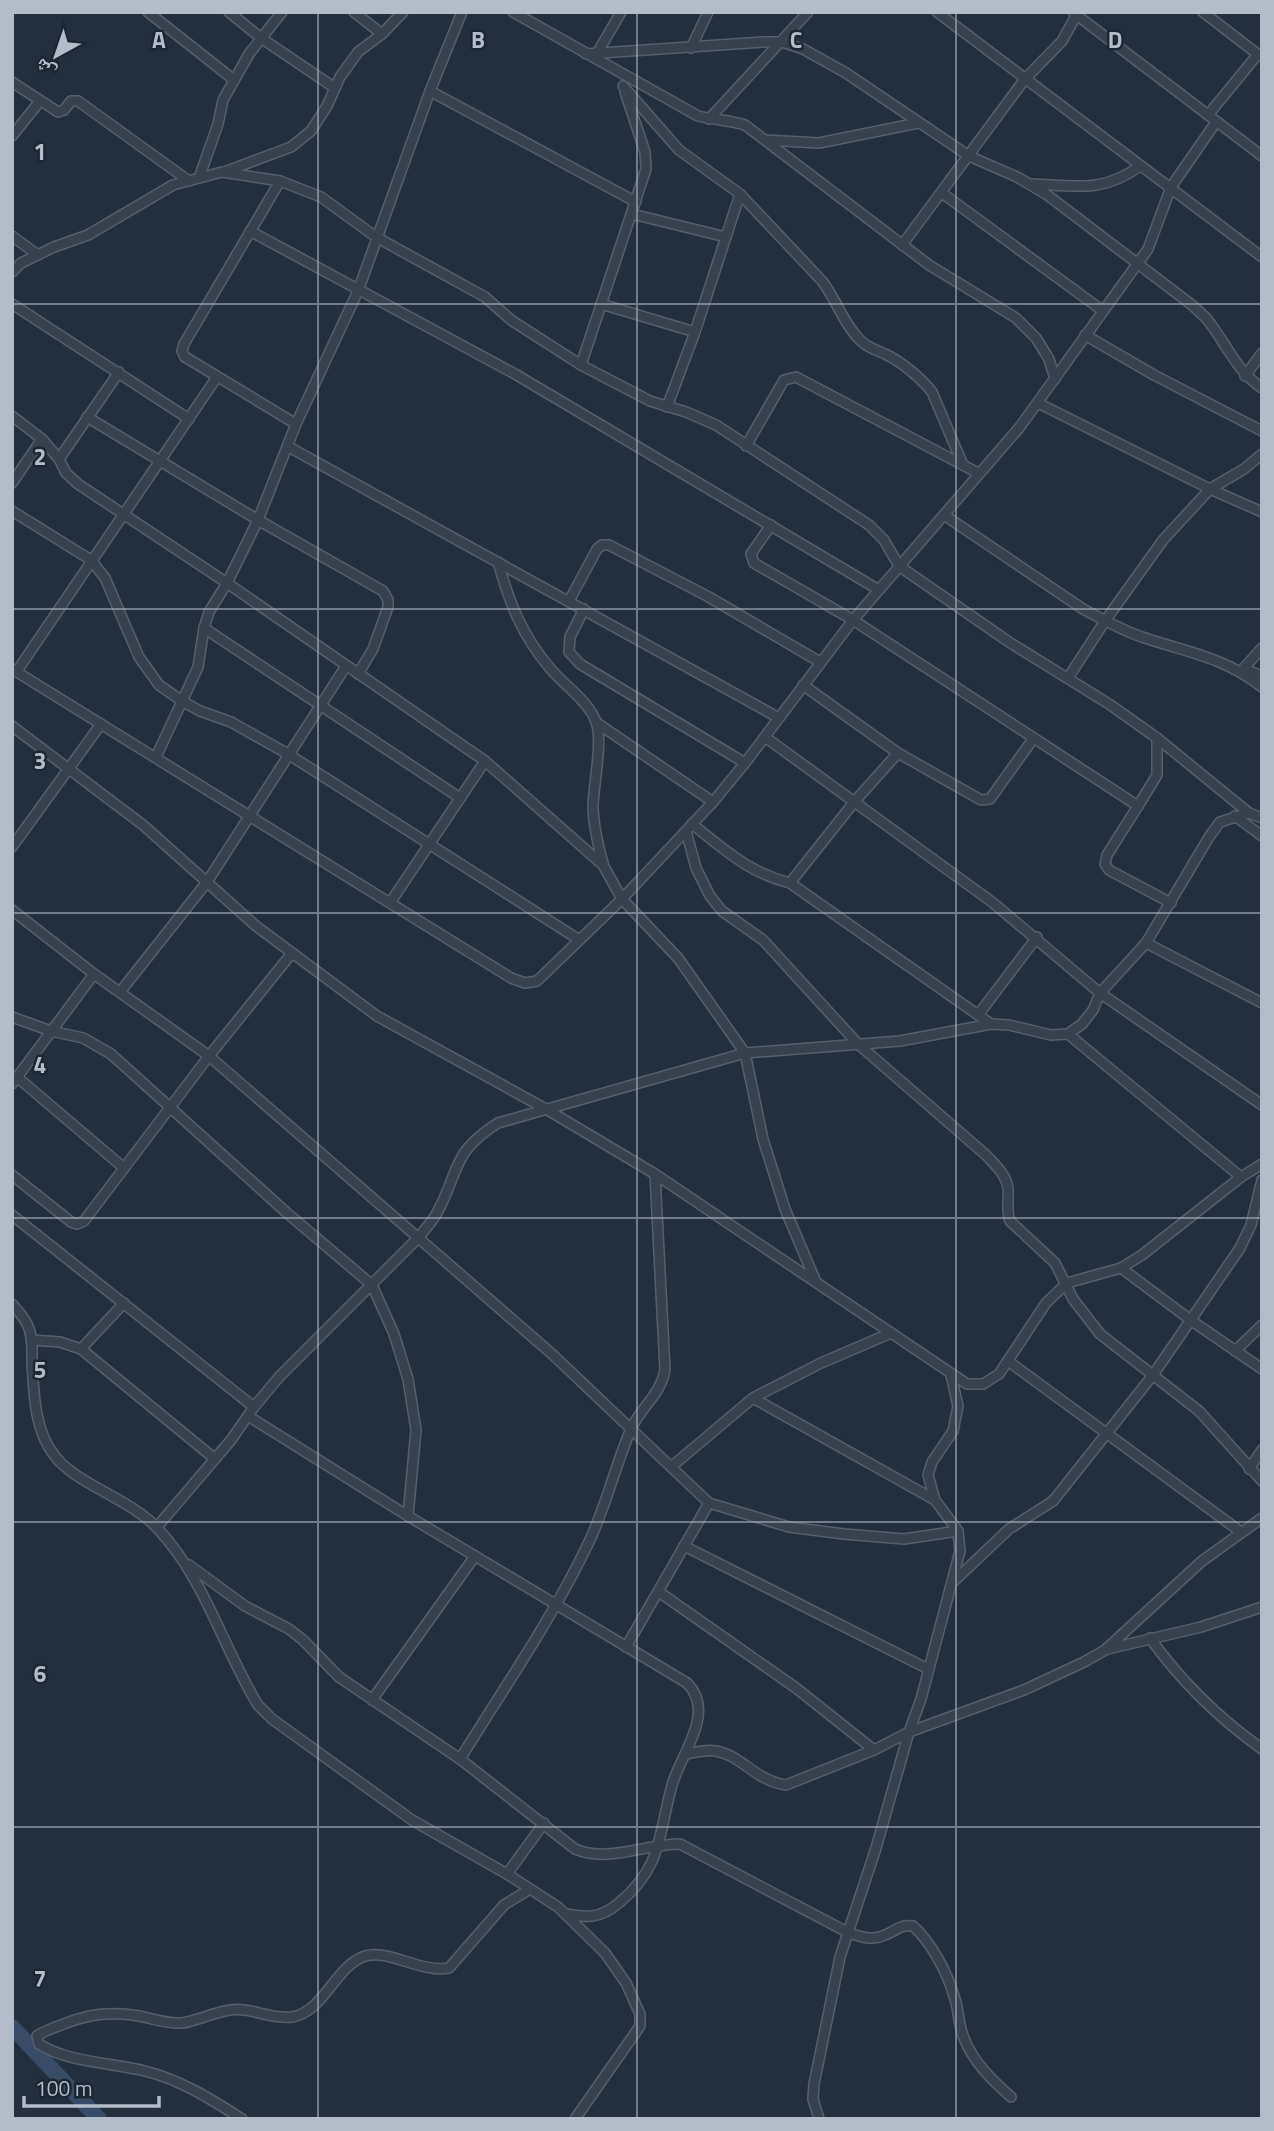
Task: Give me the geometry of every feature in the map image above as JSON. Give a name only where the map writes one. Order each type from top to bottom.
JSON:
[{"type":"street","points":[[148,12],[234,80]]},
{"type":"street","points":[[229,12],[261,38],[335,88]]},
{"type":"street","points":[[194,179],[218,124],[223,100],[249,54],[282,12]]},
{"type":"street","points":[[355,12],[382,34]]},
{"type":"street","points":[[12,272],[21,263],[88,235],[173,185],[222,172],[290,147],[311,131],[358,52],[382,34],[403,12]]},
{"type":"street","points":[[156,757],[198,667],[209,612],[227,583],[258,520],[296,424],[358,291],[430,90],[462,12]]},
{"type":"street","points":[[513,12],[698,116],[745,125],[929,265],[1016,318],[1036,338],[1049,359],[1055,379]]},
{"type":"street","points":[[598,52],[621,12]]},
{"type":"street","points":[[691,48],[708,12]]},
{"type":"street","points":[[709,119],[808,12]]},
{"type":"street","points":[[937,12],[1262,257]]},
{"type":"street","points":[[902,245],[1025,79],[1062,41],[1076,13],[1262,156]]},
{"type":"street","points":[[1207,13],[1260,56],[1208,115]]},
{"type":"street","points":[[586,54],[782,42],[823,59],[969,156],[1031,184],[1139,264],[1206,318],[1218,332],[1245,376],[1262,388]]},
{"type":"street","points":[[581,365],[646,169],[645,152],[617,71]]},
{"type":"street","points":[[12,82],[58,112],[64,110],[71,101],[78,101],[194,179]]},
{"type":"street","points":[[623,86],[679,150],[740,194],[822,281],[833,295],[850,329],[862,342],[887,355],[924,382],[932,393],[963,465]]},
{"type":"street","points":[[430,90],[636,202]]},
{"type":"street","points":[[12,136],[40,100]]},
{"type":"street","points":[[764,139],[819,143],[918,122]]},
{"type":"street","points":[[217,377],[15,670],[511,978],[525,984],[537,981],[622,899],[713,802],[853,620],[1038,403],[1139,264],[1148,249],[1171,187],[1216,122]]},
{"type":"street","points":[[1031,184],[1080,187],[1102,185],[1124,178],[1140,166]]},
{"type":"street","points":[[222,172],[280,181],[321,197],[376,237],[485,297],[511,320],[581,365],[650,401],[716,425],[869,525],[884,540],[899,566],[1009,642],[1157,737],[1249,813],[1262,818]]},
{"type":"street","points":[[280,181],[182,351],[185,357],[296,424]]},
{"type":"street","points":[[942,192],[1103,311]]},
{"type":"street","points":[[667,407],[695,332],[740,194]]},
{"type":"street","points":[[632,214],[726,237]]},
{"type":"street","points":[[250,231],[515,374],[879,590]]},
{"type":"street","points":[[12,236],[38,255]]},
{"type":"street","points":[[12,304],[189,419]]},
{"type":"street","points":[[601,304],[695,332]]},
{"type":"street","points":[[1085,335],[1174,386],[1262,431]]},
{"type":"street","points":[[1245,376],[1262,353]]},
{"type":"street","points":[[59,458],[119,372]]},
{"type":"street","points":[[746,446],[784,380],[796,377],[978,473]]},
{"type":"street","points":[[1038,403],[1262,512]]},
{"type":"street","points":[[12,416],[42,439],[59,458],[66,473],[78,484],[485,761],[603,865]]},
{"type":"street","points":[[87,417],[258,520],[383,591],[388,607],[373,649],[358,674]]},
{"type":"street","points":[[12,483],[42,439]]},
{"type":"street","points":[[289,447],[779,718]]},
{"type":"street","points":[[1068,678],[1163,540],[1210,489],[1244,469],[1262,454]]},
{"type":"street","points":[[12,511],[91,560],[105,578],[139,657],[159,685],[182,702],[231,722],[288,754],[578,939]]},
{"type":"street","points":[[944,515],[1105,621],[1140,637],[1198,652],[1233,667],[1262,687]]},
{"type":"street","points":[[771,525],[751,554],[754,563],[853,620],[1138,806]]},
{"type":"street","points":[[569,601],[597,549],[602,545],[609,545],[706,596],[820,662]]},
{"type":"street","points":[[498,562],[509,601],[524,635],[550,669],[589,709],[597,723],[593,809],[603,865],[622,899],[678,958],[745,1053],[763,1139],[785,1209],[817,1283]]},
{"type":"street","points":[[584,609],[570,637],[569,652],[580,664],[745,763]]},
{"type":"street","points":[[204,628],[460,798]]},
{"type":"street","points":[[1243,669],[1262,648]]},
{"type":"street","points":[[120,992],[207,882],[346,666]]},
{"type":"street","points":[[1233,667],[1262,676]]},
{"type":"street","points":[[803,685],[898,753],[981,800],[990,799],[1033,738]]},
{"type":"street","points":[[597,723],[713,802]]},
{"type":"street","points":[[12,847],[101,724]]},
{"type":"street","points":[[12,726],[143,825],[256,926],[377,1016],[546,1109],[655,1174],[967,1384],[983,1384],[999,1374],[1046,1303],[1067,1283],[1121,1268],[1262,1164]]},
{"type":"street","points":[[765,737],[1037,937],[1100,993],[1262,1105]]},
{"type":"street","points":[[1157,737],[1157,775],[1107,855],[1105,863],[1109,870],[1171,903]]},
{"type":"street","points":[[790,883],[855,801],[898,753]]},
{"type":"street","points":[[390,903],[485,761]]},
{"type":"street","points":[[158,1527],[279,1377],[418,1238],[437,1214],[456,1166],[473,1141],[498,1123],[745,1053],[900,1041],[991,1024],[1009,1025],[1051,1035],[1068,1034],[1082,1024],[1093,1010],[1100,993],[1146,943],[1220,822],[1249,813]]},
{"type":"street","points":[[1236,816],[1262,836]]},
{"type":"street","points":[[689,827],[744,865],[768,877],[790,883],[991,1024]]},
{"type":"street","points":[[689,827],[696,868],[710,896],[722,911],[763,940],[858,1044],[986,1156],[1004,1175],[1008,1188],[1007,1214],[1010,1221],[1055,1263],[1073,1299],[1100,1334],[1211,1422],[1262,1481]]},
{"type":"street","points":[[12,910],[94,974],[209,1056],[552,1354],[709,1503],[789,1527],[844,1534],[904,1539],[958,1531]]},
{"type":"street","points":[[978,1015],[1037,937]]},
{"type":"street","points":[[1146,943],[1262,1003]]},
{"type":"street","points":[[12,1175],[71,1223],[83,1221],[209,1056],[292,953]]},
{"type":"street","points":[[94,974],[15,1080],[124,1168]]},
{"type":"street","points":[[12,1017],[51,1031],[83,1038],[111,1054],[287,1213],[372,1285],[394,1334],[408,1379],[416,1430],[408,1516]]},
{"type":"street","points":[[1068,1034],[1241,1177]]},
{"type":"street","points":[[460,1759],[556,1604],[589,1542],[631,1429],[640,1411],[663,1383],[665,1370],[655,1174]]},
{"type":"street","points":[[953,1582],[1009,1529],[1053,1501],[1153,1375],[1228,1268],[1251,1225],[1262,1180]]},
{"type":"street","points":[[12,1215],[254,1407]]},
{"type":"street","points":[[1251,1225],[1262,1232]]},
{"type":"street","points":[[1121,1268],[1262,1369]]},
{"type":"street","points":[[81,1349],[124,1303]]},
{"type":"street","points":[[12,1304],[28,1327],[38,1419],[54,1456],[66,1468],[141,1512],[158,1527],[198,1586],[258,1706],[272,1719],[418,1824],[507,1874],[566,1914],[605,1953],[626,1983],[640,2014],[640,2026],[575,2119]]},
{"type":"street","points":[[1235,1351],[1262,1325]]},
{"type":"street","points":[[671,1467],[753,1398],[821,1363],[891,1333]]},
{"type":"street","points":[[31,1340],[60,1342],[81,1349],[215,1459]]},
{"type":"street","points":[[1008,1361],[1241,1532]]},
{"type":"street","points":[[819,2119],[813,2099],[814,2084],[835,1981],[921,1699],[960,1551],[958,1531],[935,1500],[928,1475],[932,1462],[953,1432],[958,1406],[951,1375]]},
{"type":"street","points":[[753,1398],[935,1500]]},
{"type":"street","points":[[248,1416],[408,1516],[687,1683],[694,1690],[698,1712],[696,1730],[672,1787],[659,1844],[646,1876],[610,1910],[593,1916],[566,1914]]},
{"type":"street","points":[[1249,1469],[1262,1450]]},
{"type":"street","points":[[626,1647],[709,1503]]},
{"type":"street","points":[[1105,1650],[1183,1576],[1262,1518]]},
{"type":"street","points":[[684,1546],[929,1669]]},
{"type":"street","points":[[372,1700],[475,1556]]},
{"type":"street","points":[[184,1562],[245,1606],[289,1629],[339,1677],[460,1759],[575,1849],[586,1854],[599,1855],[659,1844],[680,1844],[849,1933],[875,1938],[905,1925],[913,1926],[938,1962],[954,1996],[962,2035],[967,2045],[992,2080],[1011,2097]]},
{"type":"street","points":[[659,1592],[796,1688],[874,1749]]},
{"type":"street","points":[[687,1754],[712,1750],[726,1753],[771,1783],[786,1785],[909,1732],[1024,1690],[1105,1650],[1201,1627],[1262,1607]]},
{"type":"street","points":[[1150,1638],[1190,1685],[1226,1720],[1262,1749]]},
{"type":"street","points":[[507,1874],[544,1823]]},
{"type":"street","points":[[242,2119],[170,2078],[55,2052],[39,2044],[37,2036],[87,2015],[104,2012],[171,2023],[233,2010],[276,2017],[300,2015],[310,2009],[344,1972],[366,1956],[378,1955],[438,1970],[449,1968],[504,1905],[530,1889]]},
{"type":"waterway","points":[[12,2027],[99,2119]]}]
